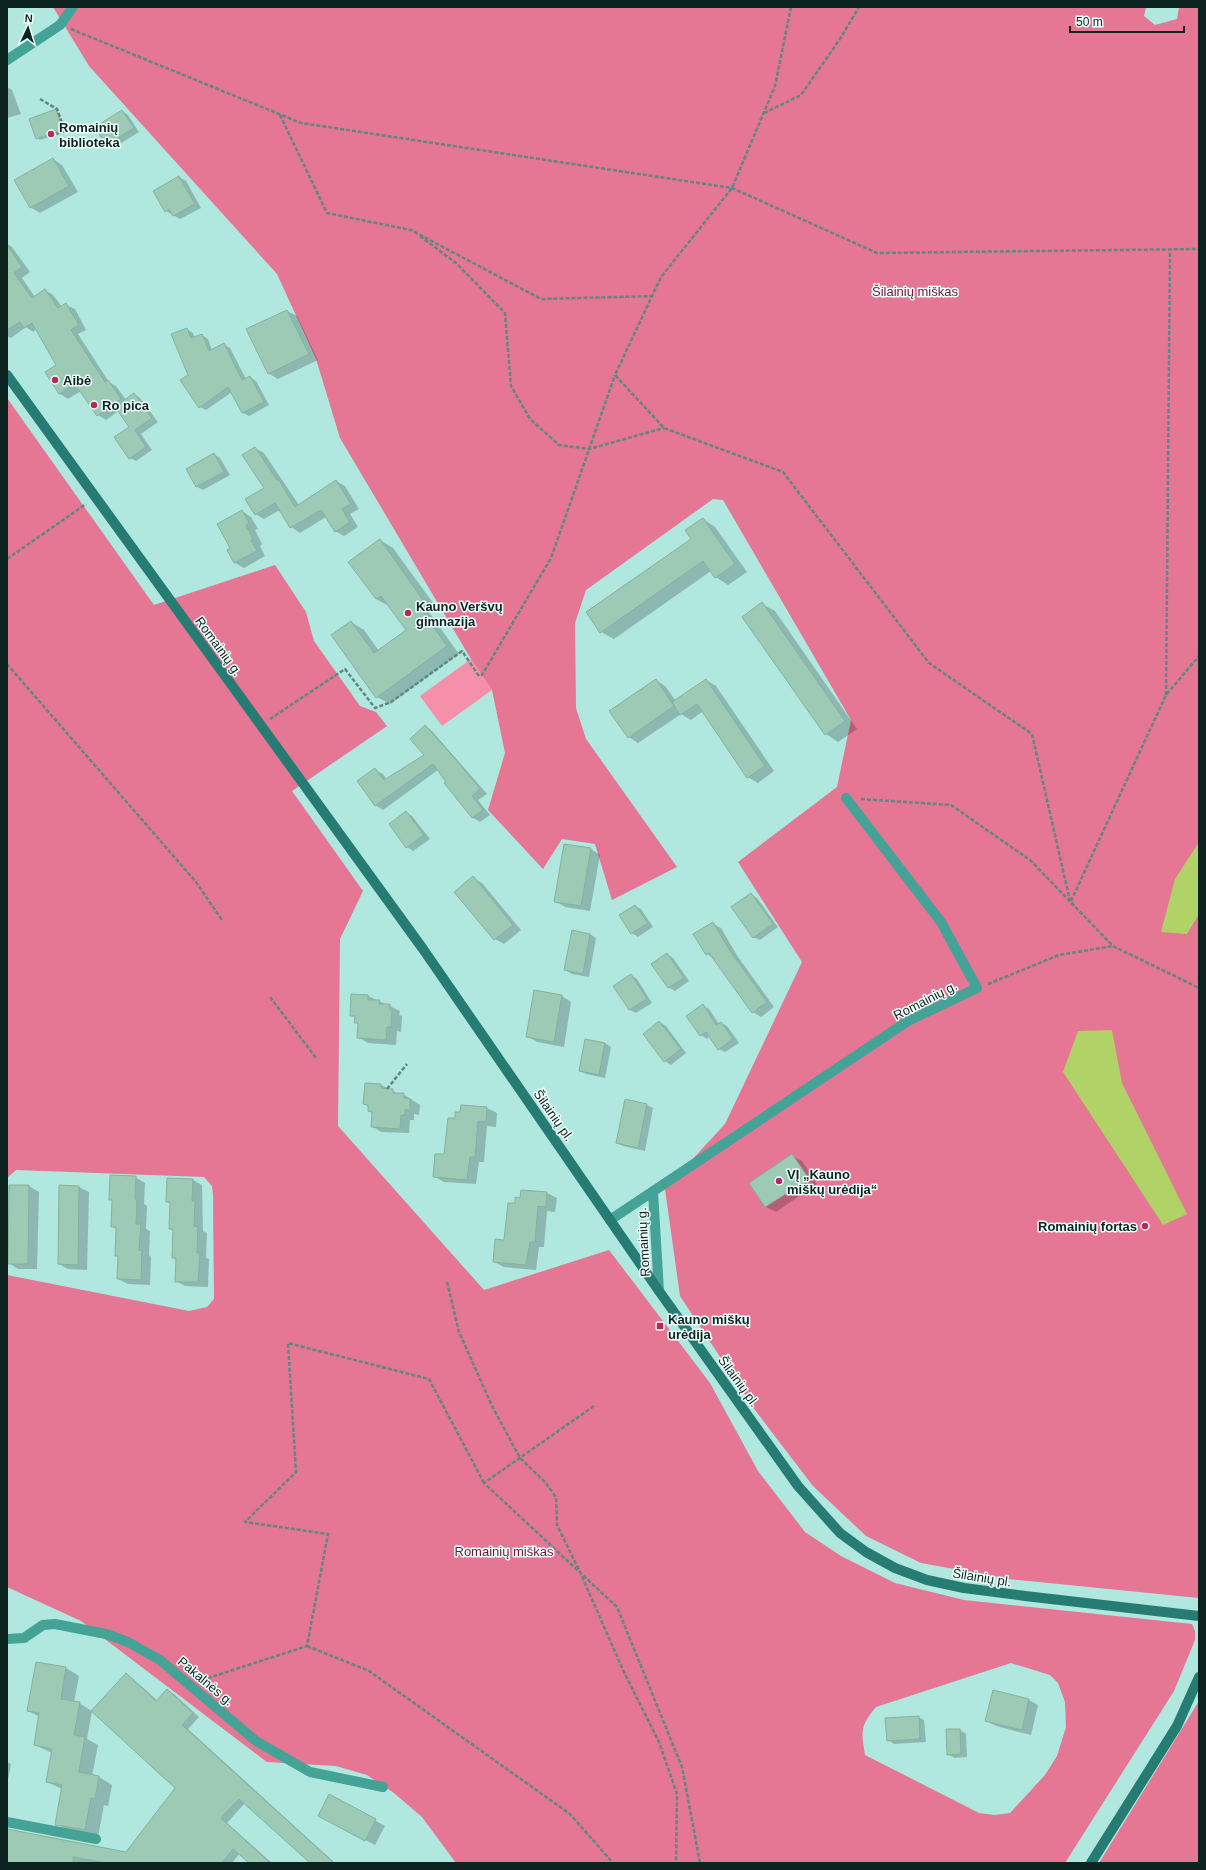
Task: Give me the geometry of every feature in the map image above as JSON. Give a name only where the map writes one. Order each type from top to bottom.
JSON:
[{"type":"main road","name":"Romainių g.","points":[[7,375],[410,932]]},
{"type":"main road","name":"Šilainių pl.","points":[[410,932],[659,1291],[798,1486],[840,1533],[866,1552],[895,1568],[927,1580],[964,1588],[1199,1616]]},
{"type":"main road","points":[[1091,1863],[1177,1726],[1199,1677]]},
{"type":"street","points":[[7,60],[60,25],[73,7]]},
{"type":"street","name":"Romainių g.","points":[[610,1220],[908,1021],[977,988],[941,922],[846,798]]},
{"type":"street","name":"Romainių g.","points":[[653,1192],[659,1291]]},
{"type":"street","name":"Pakalnės g.","points":[[7,1639],[24,1638],[43,1625],[55,1624],[106,1634],[128,1642],[160,1660],[256,1740],[310,1772],[383,1787]]},
{"type":"street","points":[[7,1822],[96,1839]]},
{"type":"path","points":[[260,726],[345,669],[375,708],[391,702],[462,651],[479,676],[482,675],[551,558],[616,375],[661,277],[732,188],[775,86],[791,7]]},
{"type":"path","points":[[764,113],[801,95],[840,39],[859,7]]},
{"type":"path","points":[[60,25],[301,123],[732,188],[877,253],[1199,249]]},
{"type":"path","points":[[40,99],[57,109],[65,131],[56,134]]},
{"type":"path","points":[[280,114],[327,213],[411,230],[541,300],[653,296]]},
{"type":"path","points":[[411,230],[456,263],[505,313],[511,386],[530,419],[559,445],[590,449],[664,428]]},
{"type":"path","points":[[1166,695],[1170,249]]},
{"type":"path","points":[[616,375],[664,428],[783,472],[929,663],[1032,734],[1070,901]]},
{"type":"path","points":[[7,558],[95,498]]},
{"type":"path","points":[[1070,901],[1166,695],[1199,656]]},
{"type":"path","points":[[7,664],[196,882],[222,920]]},
{"type":"path","points":[[846,798],[951,805],[1030,860],[1114,946],[1199,988]]},
{"type":"path","points":[[977,988],[1059,955],[1114,946]]},
{"type":"path","points":[[270,997],[316,1058]]},
{"type":"path","points":[[387,1089],[407,1064]]},
{"type":"path","points":[[447,1282],[459,1332],[492,1406],[520,1458],[545,1482],[556,1497],[557,1525],[580,1572],[623,1670],[659,1742],[677,1794],[676,1863]]},
{"type":"path","points":[[307,1646],[328,1534],[245,1522],[296,1472],[288,1343],[429,1379],[484,1483],[617,1607],[682,1767],[700,1863]]},
{"type":"path","points":[[484,1483],[594,1406]]},
{"type":"path","points":[[190,1684],[307,1646],[369,1671],[570,1814],[613,1863]]},
{"type":"shaded area","points":[[471,659],[492,690],[442,726],[420,696]]},
{"type":"shaded area","points":[[1199,842],[1199,914],[1187,934],[1161,932],[1175,879]]},
{"type":"shaded area","points":[[1112,1030],[1122,1083],[1187,1214],[1163,1225],[1063,1072],[1078,1031]]},
{"type":"green space","name":"Šilainių miškas","points":[[53,7],[1146,7],[1144,16],[1155,25],[1177,19],[1179,7],[1199,7],[1199,1598],[1009,1579],[921,1563],[866,1536],[813,1486],[755,1410],[680,1296],[665,1189],[725,1124],[802,962],[738,862],[837,787],[851,720],[723,500],[713,499],[586,590],[575,623],[576,708],[586,739],[677,867],[612,900],[595,844],[562,839],[543,869],[488,810],[505,753],[492,690],[471,659],[340,438],[316,359],[277,274],[89,66]]},
{"type":"green space","name":"Romainių miškas","points":[[7,398],[154,605],[275,565],[306,612],[314,641],[360,706],[376,712],[387,726],[292,791],[363,891],[340,939],[338,1126],[484,1290],[609,1250],[710,1383],[758,1471],[805,1532],[841,1556],[895,1583],[964,1600],[1192,1624],[1195,1631],[1195,1640],[1174,1691],[1065,1863],[456,1863],[422,1817],[394,1793],[367,1775],[336,1766],[267,1762],[81,1621],[7,1587],[7,1275],[189,1311],[207,1307],[214,1299],[213,1195],[212,1186],[204,1177],[16,1170],[7,1178]],"holes":[[[1011,1663],[1050,1675],[1058,1683],[1065,1702],[1066,1727],[1057,1756],[1045,1775],[1010,1813],[995,1815],[979,1813],[865,1755],[863,1740],[864,1724],[876,1707]]]},
{"type":"green space","points":[[1199,1701],[1199,1863],[1099,1863]]},
{"type":"building","points":[[56,109],[63,130],[36,139],[29,119]]},
{"type":"building","points":[[122,110],[134,128],[106,145],[95,127]]},
{"type":"building","points":[[53,158],[69,186],[30,208],[14,180]]},
{"type":"building","points":[[179,176],[195,204],[173,216],[169,209],[165,212],[153,191]]},
{"type":"building","points":[[7,245],[22,267],[14,273],[32,298],[45,289],[58,308],[66,303],[79,325],[71,330],[105,382],[108,380],[121,399],[97,416],[75,384],[59,394],[45,372],[56,365],[32,323],[24,328],[20,322],[7,330]]},
{"type":"building","points":[[287,310],[309,354],[268,374],[246,329]]},
{"type":"building","points":[[187,328],[191,338],[202,334],[209,351],[224,343],[242,380],[250,376],[264,402],[242,413],[228,387],[199,408],[180,380],[188,375],[171,334]]},
{"type":"building","points":[[134,393],[152,418],[135,430],[146,447],[129,459],[114,437],[129,427],[115,407]]},
{"type":"building","points":[[255,447],[277,480],[279,480],[295,507],[336,480],[351,504],[342,509],[350,522],[335,532],[321,510],[290,528],[275,503],[255,515],[245,499],[264,488],[242,455]]},
{"type":"building","points":[[214,453],[224,472],[196,487],[186,469]]},
{"type":"building","points":[[242,510],[249,523],[246,525],[253,539],[251,540],[257,551],[234,563],[227,550],[230,548],[217,524]]},
{"type":"building","points":[[703,518],[735,564],[715,578],[703,561],[600,633],[586,612],[691,539],[685,530]]},
{"type":"building","name":"Kauno Veršvų gimnazija","points":[[380,539],[423,600],[417,604],[447,646],[376,698],[331,635],[351,621],[374,653],[406,630],[381,596],[376,599],[348,562]]},
{"type":"building","points":[[762,602],[845,721],[825,735],[742,617]]},
{"type":"building","points":[[656,679],[674,706],[628,738],[609,711]]},
{"type":"building","points":[[706,679],[765,766],[747,778],[697,704],[680,715],[672,702]]},
{"type":"building","points":[[425,725],[480,789],[472,796],[483,810],[472,818],[444,783],[446,782],[433,764],[375,806],[357,781],[375,768],[384,780],[424,755],[410,739]]},
{"type":"building","points":[[406,811],[424,835],[406,848],[389,824]]},
{"type":"building","points":[[564,844],[591,848],[581,906],[554,902]]},
{"type":"building","points":[[473,876],[513,925],[494,940],[454,892]]},
{"type":"building","points":[[751,893],[773,924],[753,938],[731,907]]},
{"type":"building","points":[[635,905],[648,923],[631,934],[619,915]]},
{"type":"building","points":[[713,922],[730,951],[767,1002],[752,1013],[709,953],[706,955],[693,934]]},
{"type":"building","points":[[572,930],[590,934],[583,974],[564,970]]},
{"type":"building","points":[[667,953],[684,978],[668,988],[651,964]]},
{"type":"building","points":[[631,974],[647,999],[629,1010],[613,986]]},
{"type":"building","points":[[534,990],[562,995],[554,1042],[526,1037]]},
{"type":"building","points":[[351,994],[368,995],[368,1000],[380,1000],[379,1004],[390,1004],[390,1010],[392,1010],[391,1027],[387,1027],[386,1040],[357,1038],[358,1023],[354,1023],[355,1016],[350,1016]]},
{"type":"building","points":[[703,1004],[716,1025],[721,1022],[733,1039],[718,1050],[706,1032],[700,1036],[686,1016]]},
{"type":"building","points":[[659,1021],[681,1049],[664,1062],[643,1034]]},
{"type":"building","points":[[585,1039],[605,1043],[599,1075],[579,1071]]},
{"type":"building","points":[[365,1083],[381,1084],[381,1088],[393,1089],[393,1093],[404,1093],[404,1098],[410,1099],[410,1110],[405,1110],[405,1115],[401,1115],[400,1129],[371,1127],[372,1112],[368,1111],[368,1105],[363,1104]]},
{"type":"building","points":[[625,1099],[647,1104],[638,1148],[616,1143]]},
{"type":"building","points":[[461,1105],[487,1107],[486,1122],[478,1121],[475,1157],[470,1157],[467,1180],[433,1177],[435,1154],[444,1154],[448,1118],[455,1118],[455,1112],[460,1112]]},
{"type":"building","name":"VĮ „Kauno miškų urėdija“","points":[[792,1154],[809,1179],[765,1207],[749,1183]]},
{"type":"building","points":[[110,1175],[136,1176],[136,1224],[141,1224],[139,1250],[142,1251],[141,1280],[117,1279],[118,1256],[115,1256],[116,1227],[111,1227],[112,1200],[109,1200]]},
{"type":"building","points":[[167,1178],[193,1179],[192,1201],[195,1201],[194,1226],[198,1227],[197,1253],[200,1253],[198,1282],[175,1282],[176,1258],[172,1258],[173,1229],[169,1229],[170,1202],[166,1202]]},
{"type":"building","points":[[9,1185],[29,1185],[28,1264],[8,1264]]},
{"type":"building","points":[[59,1185],[79,1186],[78,1265],[58,1264]]},
{"type":"building","points":[[521,1190],[547,1192],[546,1207],[538,1206],[535,1242],[530,1242],[526,1265],[493,1262],[495,1239],[504,1240],[508,1203],[515,1203],[515,1197],[520,1198]]},
{"type":"building","points":[[36,1662],[66,1667],[61,1699],[80,1702],[74,1735],[85,1737],[79,1772],[99,1776],[95,1799],[91,1798],[85,1830],[55,1825],[62,1785],[46,1782],[52,1749],[34,1745],[39,1713],[27,1711]]},
{"type":"building","points":[[126,1673],[156,1701],[167,1689],[193,1713],[182,1725],[334,1863],[310,1863],[239,1799],[221,1818],[270,1863],[249,1863],[233,1849],[222,1863],[106,1863],[73,1857],[73,1863],[7,1863],[7,1829],[126,1852],[175,1788],[91,1711]]},
{"type":"building","points":[[993,1690],[1029,1699],[1022,1730],[985,1721]]},
{"type":"building","points":[[919,1716],[920,1739],[887,1741],[885,1718]]},
{"type":"building","points":[[946,1729],[960,1729],[961,1754],[947,1755]]},
{"type":"building","points":[[329,1794],[376,1819],[365,1841],[318,1816]]},
{"type":"place","name":"Romainių biblioteka","points":[[51,134]]},
{"type":"place","name":"Aibė","points":[[55,380]]},
{"type":"place","name":"Ro pica","points":[[94,405]]},
{"type":"place","name":"Kauno Veršvų gimnazija","points":[[408,613]]},
{"type":"place","name":"VĮ „Kauno miškų urėdija“","points":[[779,1181]]},
{"type":"place","name":"Romainių fortas","points":[[1145,1226]]},
{"type":"place","name":"Kauno miškų urėdija","points":[[660,1326]]}]
